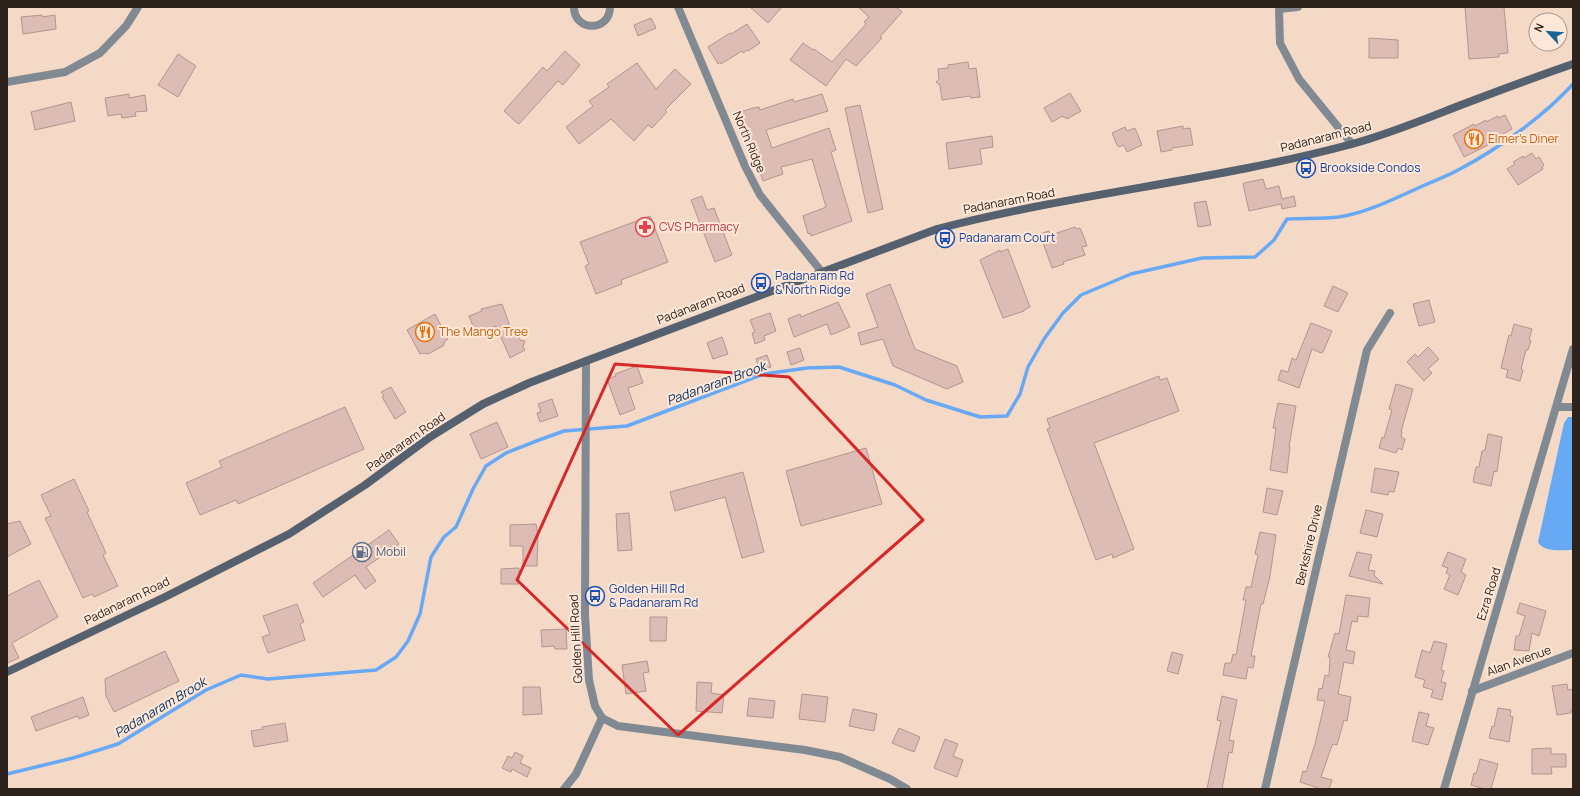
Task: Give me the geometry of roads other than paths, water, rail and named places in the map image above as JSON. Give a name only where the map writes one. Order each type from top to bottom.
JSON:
[{"type":"main road","name":"Padanaram Road","points":[[7,672],[165,597],[289,534],[365,486],[430,437],[483,404],[586,361],[821,271],[937,229],[993,215],[1268,164],[1352,144],[1412,125],[1522,82],[1573,64]]},
{"type":"street","points":[[7,82],[65,72],[100,53],[126,26],[138,7]]},
{"type":"street","points":[[574,7],[575,16],[579,21],[584,25],[591,26],[598,26],[603,22],[608,17],[610,7]]},
{"type":"street","name":"North Ridge","points":[[678,7],[745,166],[760,195],[821,271]]},
{"type":"street","points":[[1298,7],[1279,9],[1280,43],[1299,79],[1352,144]]},
{"type":"street","name":"Berkshire Drive","points":[[1265,789],[1367,350],[1390,313]]},
{"type":"street","name":"Ezra Road","points":[[1444,789],[1573,349]]},
{"type":"street","name":"Golden Hill Road","points":[[586,361],[585,615],[589,680],[595,706],[602,718]]},
{"type":"street","points":[[1557,406],[1573,407]]},
{"type":"street","name":"Alan Avenue","points":[[1472,691],[1573,653]]},
{"type":"street","points":[[564,789],[576,774],[602,718],[618,726],[805,750],[840,757],[890,779],[907,789]]},
{"type":"water","points":[[1568,417],[1573,417],[1573,550],[1554,550],[1544,548],[1538,542],[1564,423]]},
{"type":"waterway","name":"Padanaram Brook","points":[[7,774],[73,758],[118,744],[206,690],[241,675],[268,679],[376,670],[396,657],[408,641],[420,614],[431,557],[444,537],[456,527],[473,489],[486,466],[506,453],[564,431],[627,426],[764,374],[807,368],[839,367],[895,385],[926,400],[980,417],[1007,416],[1020,394],[1028,367],[1044,339],[1063,313],[1081,295],[1131,274],[1202,258],[1255,257],[1274,240],[1287,219],[1339,217],[1388,202],[1455,172],[1490,152],[1535,120],[1573,84]]},
{"type":"place","name":"Elmer's Diner","points":[[1474,139]]},
{"type":"place","name":"Brookside Condos","points":[[1306,168]]},
{"type":"place","name":"CVS Pharmacy","points":[[645,227]]},
{"type":"place","name":"Padanaram Court","points":[[945,238]]},
{"type":"place","name":"Padanaram Rd & North Ridge","points":[[761,283]]},
{"type":"place","name":"The Mango Tree","points":[[425,332]]},
{"type":"place","name":"Mobil","points":[[362,552]]},
{"type":"place","name":"Golden Hill Rd & Padanaram Rd","points":[[595,596]]}]
